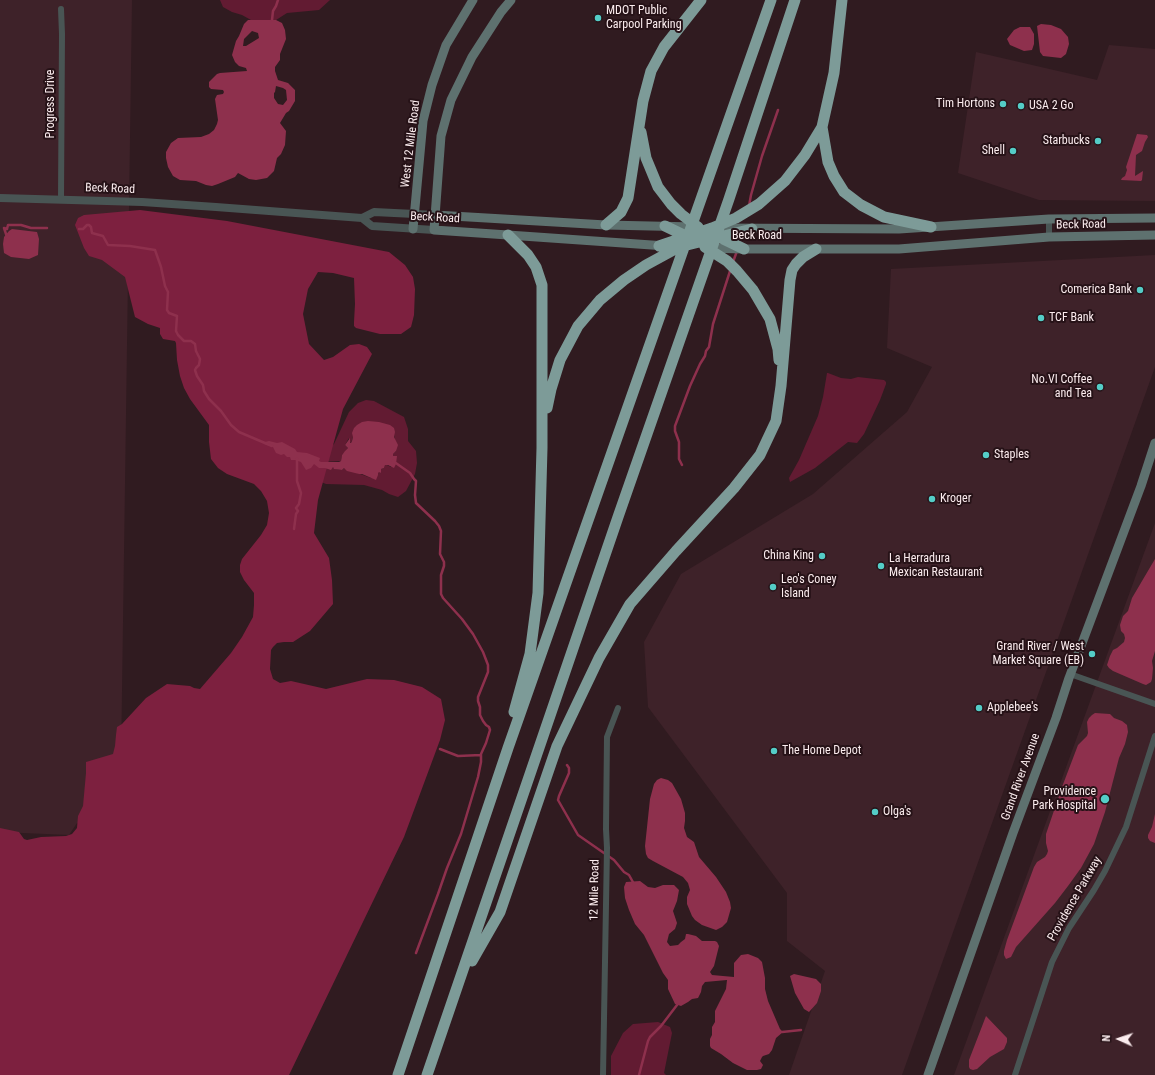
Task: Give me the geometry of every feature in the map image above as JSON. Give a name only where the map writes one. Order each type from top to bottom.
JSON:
[{"type":"highway","points":[[606,225],[621,212],[628,198],[642,101],[651,71],[664,47],[701,0]]},
{"type":"highway","points":[[398,1075],[508,748],[771,0]]},
{"type":"highway","points":[[427,1075],[618,517],[729,199],[795,0]]},
{"type":"highway","points":[[702,245],[708,231],[736,218],[759,204],[785,181],[805,155],[822,127],[834,73],[842,0]]},
{"type":"highway","points":[[642,101],[641,132],[646,158],[658,187],[681,214],[708,231],[744,249]]},
{"type":"highway","points":[[822,127],[828,162],[834,176],[844,192],[861,206],[884,217],[931,227]]},
{"type":"highway","points":[[666,226],[702,245],[727,261],[753,290],[770,319],[778,348],[781,386]]},
{"type":"highway","points":[[659,246],[686,236],[708,231],[752,228]]},
{"type":"highway","points":[[508,235],[528,256],[536,267],[542,285],[542,448],[538,593],[530,654],[514,712],[508,748]]},
{"type":"highway","points":[[542,448],[550,390],[560,360],[578,326],[600,300],[624,280],[646,265],[679,247],[702,245]]},
{"type":"highway","points":[[459,984],[500,912],[558,746],[599,658],[630,604],[734,488],[760,455],[776,421],[781,386],[792,270],[803,257],[816,249]]},
{"type":"main road","name":"West 12 Mile Road","points":[[413,229],[423,121],[432,85],[446,45],[473,0]]},
{"type":"main road","points":[[434,230],[441,136],[451,100],[472,57],[501,12],[511,0]]},
{"type":"main road","name":"Beck Road","points":[[435,215],[606,225],[666,226],[708,231]]},
{"type":"main road","name":"Beck Road","points":[[752,228],[899,229],[1049,219],[1155,218]]},
{"type":"main road","name":"Beck Road","points":[[434,230],[679,247]]},
{"type":"main road","name":"Beck Road","points":[[702,245],[744,249],[905,249],[1049,237],[1155,235]]},
{"type":"main road","name":"Grand River Avenue","points":[[928,1075],[1070,674],[1155,443]]},
{"type":"street","name":"Progress Drive","points":[[61,9],[61,199]]},
{"type":"street","name":"Beck Road","points":[[0,198],[142,202],[362,218],[374,212],[435,215]]},
{"type":"street","name":"Beck Road","points":[[362,218],[372,226],[434,230]]},
{"type":"street","points":[[1049,219],[1049,237]]},
{"type":"street","points":[[1070,674],[1155,704]]},
{"type":"street","name":"12 Mile Road","points":[[603,1075],[607,736],[618,708]]},
{"type":"street","name":"Providence Parkway","points":[[1015,1075],[1052,962],[1069,928],[1105,871],[1126,827],[1155,736]]},
{"type":"shaded area","points":[[0,0],[132,0],[121,760],[115,823],[77,823],[69,835],[0,832]]},
{"type":"shaded area","points":[[220,0],[330,0],[319,10],[287,13],[276,20],[251,20],[223,7]]},
{"type":"shaded area","points":[[248,20],[276,20],[282,23],[285,30],[286,39],[280,54],[280,60],[275,67],[275,71],[278,80],[288,83],[295,90],[295,101],[280,123],[286,131],[285,145],[281,154],[277,158],[274,171],[267,178],[256,180],[249,179],[238,173],[235,177],[212,186],[196,181],[180,180],[173,176],[168,167],[166,152],[171,143],[178,138],[201,137],[214,130],[218,120],[215,99],[217,95],[223,94],[224,92],[223,90],[211,89],[209,87],[209,82],[220,73],[247,71],[246,68],[239,66],[235,62],[232,55],[236,41],[244,24]],"holes":[[[252,31],[258,33],[259,38],[246,46],[243,46],[244,39]],[[276,86],[286,90],[287,100],[283,105],[278,104],[274,98]]]},
{"type":"shaded area","points":[[1041,24],[1051,25],[1061,29],[1068,37],[1069,44],[1066,54],[1061,58],[1043,56],[1040,52],[1037,26]]},
{"type":"shaded area","points":[[1020,27],[1030,27],[1034,34],[1034,44],[1032,50],[1024,51],[1010,45],[1007,39],[1014,30]]},
{"type":"shaded area","points":[[1109,45],[1155,49],[1155,201],[1039,200],[958,173],[976,52],[1097,80]]},
{"type":"shaded area","points":[[1137,134],[1147,135],[1148,137],[1142,151],[1136,155],[1135,176],[1143,171],[1142,180],[1121,180],[1125,176],[1127,170],[1126,167]]},
{"type":"shaded area","points":[[140,210],[227,221],[389,252],[405,265],[413,277],[415,289],[414,315],[411,327],[401,334],[380,334],[356,328],[354,326],[354,278],[333,273],[318,272],[308,289],[303,314],[309,344],[324,360],[333,357],[350,345],[359,344],[367,347],[372,354],[343,409],[318,500],[314,533],[329,558],[333,604],[310,631],[293,642],[277,643],[273,647],[271,650],[270,669],[273,679],[280,683],[291,681],[326,689],[367,679],[394,680],[422,687],[441,699],[445,720],[440,740],[404,837],[289,1075],[0,1075],[0,828],[19,832],[24,839],[27,840],[72,834],[77,828],[78,816],[83,806],[86,762],[113,754],[117,727],[122,724],[146,698],[167,684],[190,686],[200,689],[231,653],[253,617],[254,593],[240,572],[240,565],[242,559],[267,525],[269,513],[267,501],[261,491],[254,484],[227,474],[218,468],[211,459],[209,425],[184,388],[180,376],[175,341],[163,339],[160,334],[160,328],[135,317],[125,277],[102,260],[89,256],[84,248],[75,225],[78,218],[84,215]]},
{"type":"shaded area","points":[[12,229],[37,232],[39,239],[38,255],[29,259],[11,257],[4,253],[4,237]]},
{"type":"shaded area","points":[[1155,255],[1155,367],[902,1075],[789,1075],[825,971],[787,941],[787,893],[648,707],[644,642],[681,574],[813,494],[907,412],[932,367],[887,348],[891,269]]},
{"type":"shaded area","points":[[827,373],[841,378],[851,379],[858,377],[884,380],[886,384],[864,434],[857,443],[848,442],[815,468],[790,482],[789,478],[799,460],[818,416]]},
{"type":"shaded area","points":[[366,400],[374,401],[404,417],[408,429],[408,441],[416,451],[417,463],[415,474],[406,491],[398,497],[382,490],[364,485],[326,484],[281,466],[325,452],[334,444],[349,412],[358,403]],"holes":[[[394,434],[396,451],[393,454],[393,456],[396,456],[391,467],[385,464],[384,468],[381,469],[381,473],[379,471],[371,478],[344,468],[342,470],[335,469],[321,462],[341,461],[342,455],[348,448],[345,445],[349,438],[349,442],[351,443],[353,437]]]},
{"type":"shaded area","points":[[362,422],[379,422],[390,425],[394,428],[394,437],[398,445],[393,454],[393,456],[397,456],[394,468],[385,465],[384,468],[381,469],[381,473],[378,473],[376,480],[362,474],[347,471],[344,468],[342,470],[334,469],[333,467],[331,470],[319,468],[314,464],[311,468],[306,470],[301,462],[291,460],[290,457],[287,457],[284,454],[281,455],[276,453],[273,447],[264,444],[265,442],[269,441],[277,443],[282,442],[295,449],[297,452],[307,453],[320,458],[319,461],[321,462],[339,462],[341,461],[342,455],[348,448],[345,445],[350,438],[350,443],[352,441],[352,433],[354,428]]},
{"type":"shaded area","name":"Providence Park Hospital","points":[[1155,523],[1155,1075],[954,1075]]},
{"type":"shaded area","points":[[1155,559],[1155,651],[1152,661],[1152,679],[1151,682],[1146,685],[1113,671],[1107,665],[1113,650],[1124,642],[1125,638],[1121,631],[1120,625],[1123,616],[1128,611],[1132,598]]},
{"type":"shaded area","points":[[1095,713],[1110,714],[1127,725],[1128,732],[1119,758],[1105,812],[1094,844],[1081,868],[1055,903],[1016,947],[1011,957],[1006,959],[1004,951],[1007,940],[1034,867],[1037,862],[1045,857],[1048,851],[1046,834],[1062,787],[1078,745],[1087,736],[1087,722]]},
{"type":"shaded area","points":[[661,778],[672,783],[681,799],[685,813],[684,828],[687,837],[694,842],[699,857],[716,877],[726,892],[730,902],[731,908],[727,922],[716,930],[702,925],[692,916],[687,904],[687,897],[690,890],[688,883],[683,877],[648,858],[646,854],[645,846],[650,799],[654,784]]},
{"type":"shaded area","points":[[1155,814],[1155,843],[1150,841],[1148,835],[1152,827]]},
{"type":"shaded area","points":[[640,881],[648,887],[655,888],[663,885],[674,885],[679,890],[673,911],[677,923],[675,929],[669,934],[667,942],[670,946],[678,945],[685,939],[686,934],[688,934],[696,936],[702,941],[717,942],[719,946],[714,966],[710,972],[712,975],[734,977],[734,963],[741,955],[748,954],[758,958],[762,962],[768,1001],[780,1029],[783,1032],[776,1038],[769,1054],[762,1057],[760,1061],[763,1065],[761,1069],[747,1070],[733,1063],[710,1046],[712,1027],[715,1022],[715,1011],[726,989],[727,980],[705,982],[698,998],[692,999],[681,1006],[675,1004],[668,989],[668,980],[644,935],[635,924],[625,898],[624,887],[626,882]]},
{"type":"shaded area","points":[[794,974],[816,979],[821,984],[821,991],[817,1003],[809,1012],[804,1009],[795,993],[790,976]]},
{"type":"shaded area","points":[[986,1016],[1007,1038],[1007,1042],[1004,1049],[990,1057],[977,1069],[973,1070],[969,1067],[969,1060]]},
{"type":"shaded area","points":[[658,1022],[670,1027],[672,1033],[664,1073],[666,1075],[611,1075],[611,1056],[623,1033],[633,1024]]},
{"type":"waterway","points":[[272,20],[273,11],[278,0]]},
{"type":"waterway","points":[[749,206],[762,156],[778,110]]},
{"type":"waterway","points":[[7,237],[4,228],[7,229],[8,225],[21,225],[31,228],[47,228]]},
{"type":"waterway","points":[[79,229],[83,229],[89,225],[92,233],[103,236],[108,245],[130,246],[155,250],[168,292],[167,310],[169,313],[177,316],[176,331],[178,335],[184,341],[191,341],[195,344],[196,351],[200,359],[199,365],[195,370],[203,385],[204,391],[231,425],[239,432],[272,446]]},
{"type":"waterway","points":[[733,262],[737,251]]},
{"type":"waterway","points":[[682,465],[679,459],[679,442],[675,431],[675,426],[690,386],[709,347],[713,324],[731,268]]},
{"type":"waterway","points":[[294,529],[296,514],[298,511],[296,508],[299,504],[301,493],[297,481],[297,459]]},
{"type":"waterway","points":[[393,461],[410,473],[416,481],[416,503],[439,526],[441,531],[440,554],[444,562],[441,575],[441,594],[473,634],[488,665],[488,672],[478,697],[478,701],[480,715],[490,730],[481,754],[478,777],[461,834],[416,953]]},
{"type":"waterway","points":[[440,749],[458,756],[481,755]]},
{"type":"waterway","points":[[567,765],[569,768],[569,773],[558,800],[578,835],[614,860],[624,872],[629,875],[634,884]]},
{"type":"waterway","points":[[639,1075],[650,1037],[661,1026],[677,1005]]},
{"type":"waterway","points":[[782,1032],[801,1030]]},
{"type":"place","name":"MDOT Public Carpool Parking","points":[[598,18]]},
{"type":"place","name":"Tim Hortons","points":[[1003,104]]},
{"type":"place","name":"USA 2 Go","points":[[1021,106]]},
{"type":"place","name":"Starbucks","points":[[1098,141]]},
{"type":"place","name":"Shell","points":[[1013,151]]},
{"type":"place","name":"Comerica Bank","points":[[1140,290]]},
{"type":"place","name":"TCF Bank","points":[[1041,318]]},
{"type":"place","name":"No.VI Coffee and Tea","points":[[1100,387]]},
{"type":"place","name":"Staples","points":[[986,455]]},
{"type":"place","name":"Kroger","points":[[932,499]]},
{"type":"place","name":"China King","points":[[822,556]]},
{"type":"place","name":"La Herradura Mexican Restaurant","points":[[881,566]]},
{"type":"place","name":"Leo's Coney Island","points":[[773,587]]},
{"type":"place","name":"Grand River / West Market Square (EB)","points":[[1092,654]]},
{"type":"place","name":"Applebee's","points":[[979,708]]},
{"type":"place","name":"The Home Depot","points":[[774,751]]},
{"type":"place","name":"Providence Park Hospital","points":[[1105,799]]},
{"type":"place","name":"Olga's","points":[[875,812]]}]
